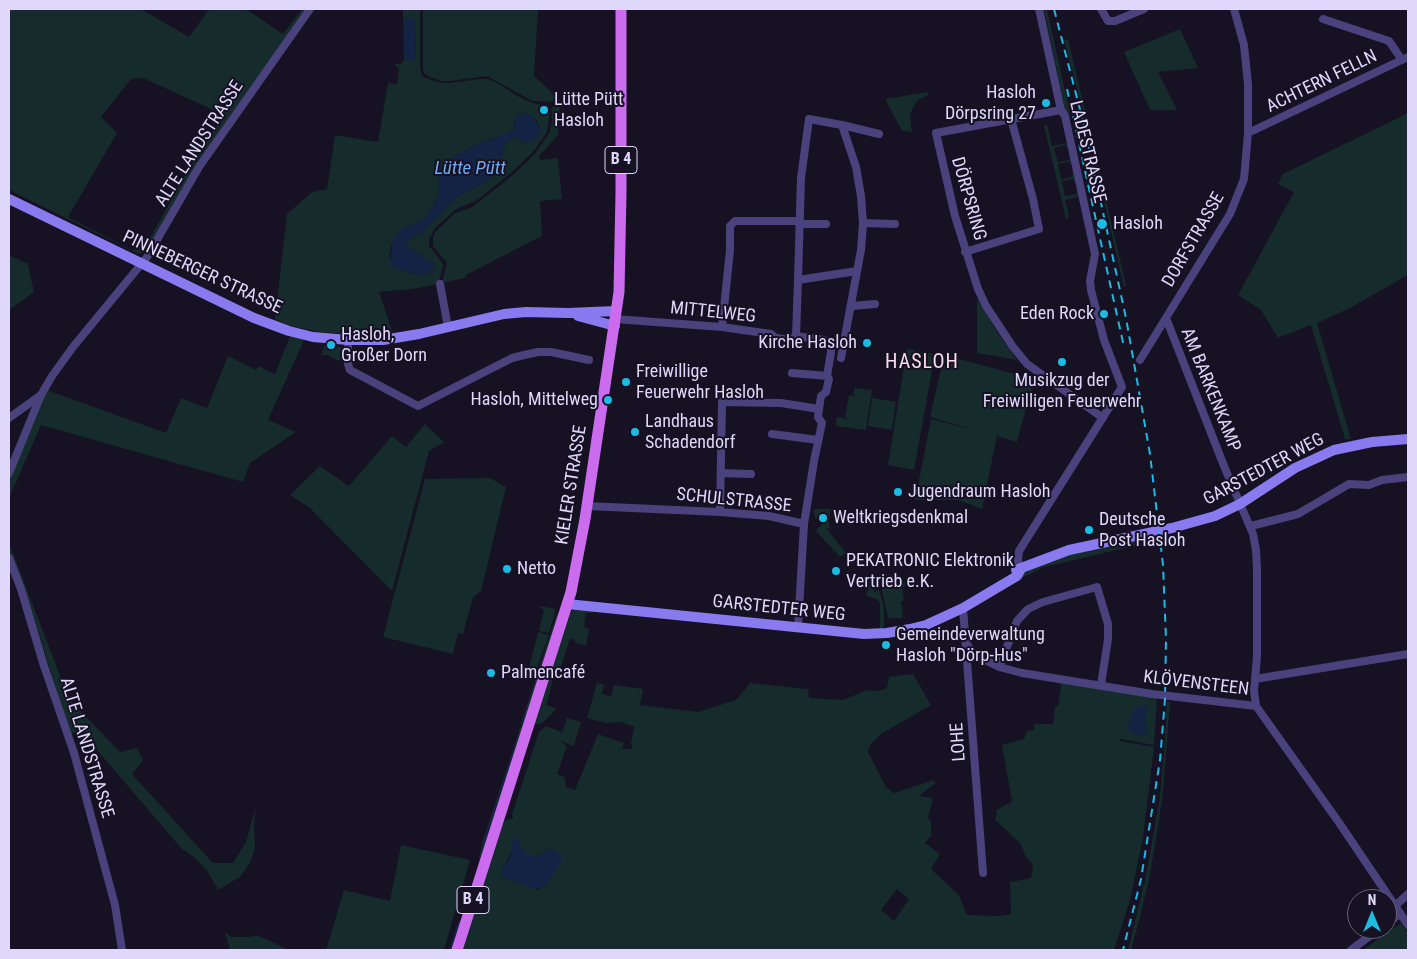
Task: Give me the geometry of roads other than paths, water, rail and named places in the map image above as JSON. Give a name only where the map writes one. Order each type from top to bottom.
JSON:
[{"type":"main road","name":"KIELER STRASSE","points":[[457,950],[568,604],[587,506],[615,319],[620,266],[621,9]]},
{"type":"main road","name":"PINNEBERGER STRASSE","points":[[9,199],[254,318],[289,331],[313,336],[348,340],[383,340],[504,314],[526,312],[568,313],[615,319]]},
{"type":"main road","name":"PINNEBERGER STRASSE","points":[[568,313],[615,319]]},
{"type":"main road","name":"GARSTEDTER WEG","points":[[568,604],[864,634],[897,632],[926,624],[963,608],[988,595],[1017,576],[1021,569],[1069,550],[1215,516],[1240,504],[1296,468],[1334,450],[1372,442],[1408,439]]},
{"type":"street","name":"ALTE LANDSTRASSE","points":[[9,473],[41,395],[52,376],[151,252],[199,167],[310,9]]},
{"type":"street","name":"LADESTRASSE","points":[[1039,9],[1061,110],[1066,119],[1095,254],[1090,284],[1094,304],[1104,340],[1122,387],[1102,418]]},
{"type":"street","points":[[1101,9],[1108,21],[1116,21],[1144,9]]},
{"type":"street","name":"DORFSTRASSE","points":[[1140,360],[1230,214],[1244,179],[1248,134],[1247,65],[1243,38],[1234,9]]},
{"type":"street","points":[[1323,19],[1389,41],[1405,58]]},
{"type":"street","name":"ACHTERN FELLN","points":[[1248,134],[1405,58]]},
{"type":"street","name":"DÖRPSRING","points":[[1011,119],[1033,199],[1039,229],[965,252],[947,187],[936,133],[1011,119],[1061,110]]},
{"type":"street","points":[[796,336],[801,178],[809,119],[842,124],[879,134]]},
{"type":"street","points":[[830,347],[842,356],[861,250],[863,223],[862,196],[856,167],[842,124]]},
{"type":"street","points":[[722,327],[730,250],[730,226],[735,221],[826,224]]},
{"type":"street","points":[[863,223],[895,224]]},
{"type":"street","points":[[965,252],[982,296],[1013,348],[1034,370],[1102,418],[1019,551],[1018,561],[1021,569]]},
{"type":"street","points":[[798,280],[857,271]]},
{"type":"street","points":[[440,284],[448,327]]},
{"type":"street","points":[[852,306],[875,304]]},
{"type":"street","name":"AM BARKENKAMP","points":[[1166,318],[1240,504],[1251,526],[1256,550],[1257,569],[1257,656],[1254,691],[1256,706]]},
{"type":"street","name":"MITTELWEG","points":[[615,319],[722,327],[771,334],[776,338],[790,340],[796,336],[830,347]]},
{"type":"street","points":[[1156,335],[1173,337]]},
{"type":"street","points":[[348,340],[348,364],[350,370],[418,406],[512,358],[538,352],[551,352],[589,360]]},
{"type":"street","points":[[830,347],[844,344]]},
{"type":"street","points":[[804,524],[822,423],[818,417],[821,396],[826,392],[829,379],[827,376],[830,347]]},
{"type":"street","points":[[792,373],[827,376]]},
{"type":"street","points":[[9,418],[41,395]]},
{"type":"street","points":[[720,512],[722,402],[781,403],[819,409]]},
{"type":"street","points":[[772,434],[818,440]]},
{"type":"street","points":[[721,473],[751,474]]},
{"type":"street","points":[[1251,526],[1298,514],[1349,484],[1369,485],[1382,480],[1408,477]]},
{"type":"street","name":"SCHULSTRASSE","points":[[587,506],[770,516],[804,524],[798,628]]},
{"type":"street","name":"ALTE LANDSTRASSE","points":[[10,563],[21,589],[44,666],[74,753],[115,905],[122,950]]},
{"type":"street","points":[[999,667],[1017,621],[1028,609],[1042,602],[1098,587],[1108,624],[1108,639],[1101,685]]},
{"type":"street","name":"LOHE","points":[[963,608],[983,874]]},
{"type":"street","name":"KLÖVENSTEEN","points":[[967,644],[979,658],[999,667],[1022,673],[1152,694],[1256,706],[1384,889]]},
{"type":"street","points":[[1255,679],[1408,654]]},
{"type":"street","points":[[1397,904],[1408,894]]},
{"type":"street","name":"KLÖVENSTEEN","points":[[1397,909],[1408,926]]},
{"type":"street","points":[[1351,950],[1366,939]]},
{"type":"water","points":[[403,18],[415,18],[416,60],[404,60]]},
{"type":"water","name":"Lütte Pütt","points":[[527,113],[534,117],[540,129],[540,133],[535,140],[527,143],[515,137],[507,141],[495,174],[482,184],[459,195],[422,233],[411,237],[408,242],[408,247],[434,264],[434,270],[421,275],[396,269],[390,264],[392,243],[399,232],[405,227],[425,220],[435,204],[439,192],[438,173],[445,162],[475,145],[508,133],[513,130],[517,115]]},
{"type":"water","points":[[1143,705],[1147,707],[1145,721],[1147,732],[1144,735],[1137,735],[1128,730],[1128,727],[1134,709]]},
{"type":"water","points":[[514,838],[518,839],[520,848],[535,857],[541,855],[546,849],[555,851],[562,856],[560,865],[543,888],[534,889],[503,877],[501,872],[510,857],[512,851],[511,841]]},
{"type":"waterway","points":[[523,723],[526,714]]},
{"type":"waterway","points":[[481,853],[515,748]]},
{"type":"waterway","points":[[450,950],[459,922]]},
{"type":"railway","points":[[1054,9],[1084,125],[1126,318],[1150,454],[1163,565],[1166,639],[1165,699],[1160,760],[1141,879],[1123,950]]},
{"type":"railway","points":[[1067,89],[1124,347]]},
{"type":"place","name":"Hasloh Dörpsring 27","points":[[1046,103]]},
{"type":"place","name":"Lütte Pütt Hasloh","points":[[544,110]]},
{"type":"place","name":"Hasloh","points":[[1102,224]]},
{"type":"place","name":"Eden Rock","points":[[1104,314]]},
{"type":"place","name":"Kirche Hasloh","points":[[867,343]]},
{"type":"place","name":"Hasloh, Großer Dorn","points":[[331,345]]},
{"type":"place","name":"Musikzug der Freiwilligen Feuerwehr","points":[[1062,362]]},
{"type":"place","name":"Freiwillige Feuerwehr Hasloh","points":[[626,382]]},
{"type":"place","name":"Hasloh, Mittelweg","points":[[608,400]]},
{"type":"place","name":"Landhaus Schadendorf","points":[[635,432]]},
{"type":"place","name":"Jugendraum Hasloh","points":[[898,492]]},
{"type":"place","name":"Weltkriegsdenkmal","points":[[823,518]]},
{"type":"place","name":"Deutsche Post Hasloh","points":[[1089,530]]},
{"type":"place","name":"Netto","points":[[507,569]]},
{"type":"place","name":"PEKATRONIC Elektronik Vertrieb e.K.","points":[[836,571]]},
{"type":"place","name":"Gemeindeverwaltung Hasloh \"Dörp-Hus\"","points":[[886,645]]},
{"type":"place","name":"Palmencafé","points":[[491,673]]},
{"type":"district","name":"HASLOH","points":[[922,363]]}]
